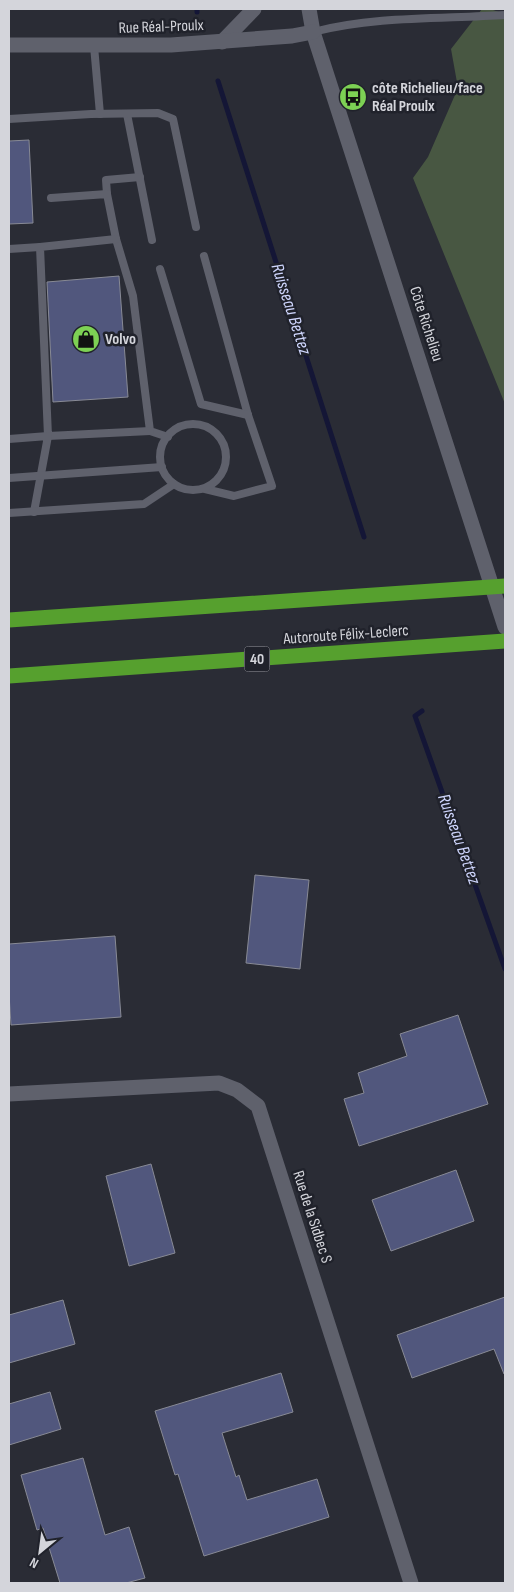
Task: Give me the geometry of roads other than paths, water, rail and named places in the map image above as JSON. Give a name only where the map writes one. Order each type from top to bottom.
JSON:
[{"type":"highway","points":[[9,620],[505,586]]},
{"type":"highway","name":"Autoroute Félix-Leclerc","points":[[9,676],[505,641]]},
{"type":"street","points":[[222,42],[254,9]]},
{"type":"street","name":"Côte Richelieu","points":[[301,9],[313,32]]},
{"type":"street","name":"Côte Richelieu","points":[[309,9],[313,32],[505,627]]},
{"type":"street","name":"Rue Réal-Proulx","points":[[9,45],[152,46],[292,36],[313,32]]},
{"type":"street","name":"Rue de la Sidbec S","points":[[9,1094],[219,1083],[237,1090],[258,1106],[411,1583]]},
{"type":"lane","points":[[313,32],[376,21],[505,15]]},
{"type":"lane","points":[[94,46],[100,114]]},
{"type":"lane","points":[[9,119],[158,113],[173,119],[196,227]]},
{"type":"lane","points":[[127,114],[152,240]]},
{"type":"lane","points":[[140,177],[106,180],[116,239],[133,296],[150,431]]},
{"type":"lane","points":[[51,198],[107,194]]},
{"type":"lane","points":[[9,249],[116,239]]},
{"type":"lane","points":[[34,512],[48,436],[40,247]]},
{"type":"lane","points":[[204,256],[248,415],[272,486],[234,496],[205,489],[183,489],[174,484],[166,476],[162,467],[160,456],[162,446],[176,430],[186,426],[197,424],[207,428],[216,434],[223,443],[226,454],[224,470],[222,475],[205,489]]},
{"type":"lane","points":[[160,269],[201,404],[248,415]]},
{"type":"lane","points":[[9,439],[150,431],[168,437]]},
{"type":"lane","points":[[9,478],[162,467]]},
{"type":"lane","points":[[9,513],[144,504],[174,484]]},
{"type":"waterway","name":"Ruisseau Bettez","points":[[218,81],[364,537]]},
{"type":"waterway","name":"Ruisseau Bettez","points":[[422,711],[415,716],[505,969]]},
{"type":"place","name":"côte Richelieu/face Réal Proulx","points":[[353,97]]},
{"type":"place","name":"Volvo","points":[[86,339]]}]
